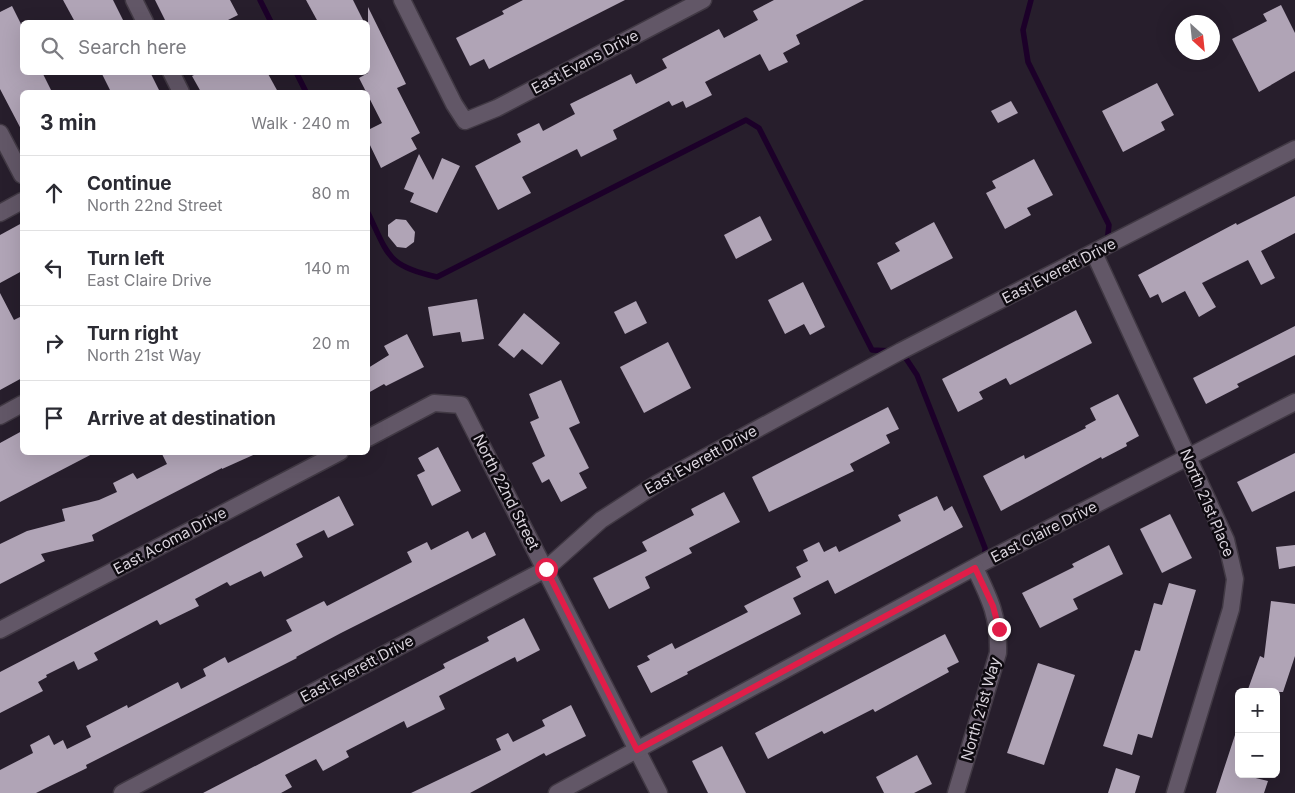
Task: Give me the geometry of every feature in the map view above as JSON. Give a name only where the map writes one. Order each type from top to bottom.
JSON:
[{"type":"street","points":[[134,0],[144,20]]},
{"type":"street","name":"East Evans Drive","points":[[402,0],[454,104],[465,121],[497,108],[703,0]]},
{"type":"street","points":[[172,75],[180,90]]},
{"type":"street","points":[[0,133],[20,171]]},
{"type":"street","name":"East Everett Drive","points":[[122,793],[546,569],[601,520],[658,483],[901,351],[1295,149]]},
{"type":"street","points":[[0,213],[20,202]]},
{"type":"street","name":"North 21st Place","points":[[1094,253],[1226,540],[1235,579],[1231,609],[1175,793]]},
{"type":"street","name":"East Claire Drive","points":[[557,793],[975,568],[1295,402]]},
{"type":"street","name":"North 22nd Street","points":[[370,437],[434,403],[461,405],[659,793]]},
{"type":"street","points":[[0,416],[20,405]]},
{"type":"street","name":"East Acoma Drive","points":[[0,630],[334,455]]},
{"type":"street","name":"North 21st Way","points":[[956,793],[998,653],[999,629],[993,606],[975,568]]},
{"type":"building","points":[[63,0],[113,0],[123,20],[74,20]]},
{"type":"building","points":[[155,0],[230,0],[238,15],[228,20],[165,20]]},
{"type":"building","points":[[306,0],[353,0],[363,20],[317,20]]},
{"type":"building","points":[[523,0],[625,0],[489,69],[484,59],[470,66],[456,38],[504,14],[502,11]]},
{"type":"building","points":[[774,0],[864,0],[796,35],[800,44],[783,53],[788,62],[769,71],[760,54],[705,82],[712,95],[686,108],[683,101],[672,106],[669,101],[613,130],[617,139],[581,157],[577,149],[522,177],[531,193],[498,210],[475,166],[521,142],[517,134],[539,123],[543,131],[575,114],[570,104],[631,74],[636,84],[667,68],[662,59],[719,29],[724,38],[758,20],[753,11]]},
{"type":"building","points":[[1281,5],[1295,33],[1295,71],[1259,92],[1232,39],[1267,21],[1263,14]]},
{"type":"building","points":[[12,6],[20,22],[20,75],[44,75],[51,90],[20,90],[20,127],[0,89],[0,12]]},
{"type":"building","points":[[368,7],[406,84],[397,88],[420,133],[411,138],[417,149],[381,168],[370,145],[370,129],[382,123],[370,100],[370,90],[365,90],[359,78],[370,75],[370,20],[368,20]]},
{"type":"building","points":[[102,75],[152,75],[159,90],[110,90]]},
{"type":"building","points":[[269,75],[277,90],[200,90],[192,76]]},
{"type":"building","points":[[1157,83],[1174,115],[1161,122],[1165,130],[1123,152],[1102,111]]},
{"type":"building","points":[[1011,101],[1018,113],[998,123],[991,111]]},
{"type":"building","points":[[419,154],[433,180],[442,158],[460,166],[437,213],[410,202],[414,193],[404,189]]},
{"type":"building","points":[[1034,159],[1053,195],[1027,208],[1031,215],[1005,229],[986,193],[996,188],[992,181]]},
{"type":"building","points":[[1295,196],[1295,233],[1261,251],[1275,278],[1261,285],[1248,260],[1202,283],[1216,307],[1199,317],[1185,291],[1162,303],[1158,294],[1150,298],[1138,275],[1236,223],[1237,225]]},
{"type":"building","points":[[760,216],[772,240],[736,259],[724,235]]},
{"type":"building","points":[[396,219],[406,220],[415,232],[414,242],[406,248],[397,247],[388,236],[388,225]]},
{"type":"building","points":[[934,222],[953,258],[891,290],[877,263],[900,251],[895,243]]},
{"type":"building","points":[[20,224],[20,272],[0,283],[0,235]]},
{"type":"building","points":[[803,282],[825,327],[810,335],[804,324],[785,334],[768,300]]},
{"type":"building","points":[[0,293],[14,320],[20,317],[20,379],[0,390]]},
{"type":"building","points":[[477,299],[484,339],[462,342],[460,332],[433,336],[428,307]]},
{"type":"building","points":[[636,301],[647,323],[625,334],[614,312]]},
{"type":"building","points":[[1076,310],[1092,343],[1010,385],[1006,378],[979,392],[983,399],[958,412],[942,379]]},
{"type":"building","points":[[524,313],[560,343],[542,365],[522,349],[514,358],[498,345]]},
{"type":"building","points":[[1295,326],[1295,355],[1237,384],[1239,387],[1206,404],[1193,378]]},
{"type":"building","points":[[407,334],[424,367],[370,392],[370,367],[389,355],[384,346]]},
{"type":"building","points":[[668,342],[691,388],[644,413],[620,367]]},
{"type":"building","points":[[561,380],[580,423],[569,428],[589,468],[579,473],[587,488],[561,502],[549,479],[542,483],[532,463],[545,456],[530,422],[539,418],[529,394]]},
{"type":"building","points":[[1118,394],[1139,436],[1126,443],[1127,446],[1102,459],[1101,457],[1001,511],[983,476],[1024,455],[1025,459],[1086,428],[1085,426],[1096,420],[1090,408]]},
{"type":"building","points":[[888,407],[899,429],[886,435],[890,443],[850,464],[854,471],[769,512],[752,477]]},
{"type":"building","points":[[20,432],[20,455],[90,455],[0,502],[0,443]]},
{"type":"building","points":[[438,447],[461,491],[432,506],[417,475],[425,471],[418,458]]},
{"type":"building","points":[[1295,453],[1295,491],[1252,512],[1237,482]]},
{"type":"building","points":[[162,455],[253,455],[222,468],[92,535],[94,541],[41,554],[45,561],[0,584],[0,544],[27,531],[65,521],[62,509],[99,500],[117,492],[113,483],[133,473],[137,479],[167,464]]},
{"type":"building","points":[[724,492],[740,522],[689,548],[692,553],[645,577],[650,588],[609,609],[593,578],[647,551],[642,542],[694,515],[691,509]]},
{"type":"building","points":[[339,496],[354,525],[328,538],[324,530],[296,544],[303,557],[264,577],[261,571],[230,586],[227,582],[195,599],[199,606],[160,625],[157,620],[94,653],[98,660],[78,670],[74,661],[46,675],[47,677],[38,682],[43,691],[0,713],[0,672]]},
{"type":"building","points":[[937,496],[944,511],[952,506],[963,527],[835,594],[828,580],[793,598],[801,614],[687,672],[688,674],[651,693],[637,666],[650,660],[647,656],[672,643],[675,649],[748,612],[744,606],[801,577],[796,567],[808,561],[803,550],[819,542],[824,552],[836,546],[839,552],[901,521],[898,515]]},
{"type":"building","points":[[1170,514],[1192,558],[1162,573],[1140,529]]},
{"type":"building","points":[[468,531],[472,539],[485,532],[496,555],[341,633],[297,658],[86,765],[87,768],[36,793],[0,793],[0,770],[33,753],[30,745],[49,735],[54,745],[63,740],[67,749],[91,737],[86,726],[127,705],[128,708],[178,682],[181,689],[206,676],[203,669],[225,657],[228,663],[292,631],[286,620],[324,601],[327,606],[412,562],[407,552],[427,542],[431,550]]},
{"type":"building","points":[[1109,545],[1123,574],[1073,599],[1078,609],[1040,628],[1022,593],[1074,567],[1072,564]]},
{"type":"building","points":[[1295,545],[1295,566],[1279,569],[1276,547]]},
{"type":"building","points":[[1169,583],[1196,590],[1152,738],[1138,734],[1132,755],[1103,746],[1135,650],[1140,651],[1154,603],[1162,605]]},
{"type":"building","points":[[1271,601],[1295,604],[1295,656],[1283,692],[1280,692],[1280,688],[1248,688],[1260,656],[1264,658]]},
{"type":"building","points":[[524,618],[540,650],[517,662],[515,657],[439,696],[445,709],[407,728],[404,721],[346,751],[349,757],[323,771],[316,759],[285,775],[292,787],[281,793],[203,793],[445,668],[443,664],[489,641],[487,637]]},
{"type":"building","points":[[945,634],[959,662],[947,668],[949,672],[875,712],[873,709],[824,734],[822,731],[768,759],[755,733]]},
{"type":"building","points":[[1038,663],[1075,675],[1044,765],[1007,753]]},
{"type":"building","points":[[571,705],[586,736],[546,756],[544,753],[470,793],[411,793],[501,750],[496,739],[508,733],[513,742],[545,726],[542,720]]},
{"type":"building","points":[[1235,735],[1235,778],[1256,778],[1268,781],[1264,793],[1216,793]]},
{"type":"building","points":[[722,746],[746,793],[708,793],[692,761]]},
{"type":"building","points":[[917,755],[932,784],[914,793],[884,793],[876,777]]},
{"type":"building","points":[[1116,768],[1140,776],[1135,793],[1108,793]]},
{"type":"waterway","points":[[260,0],[270,20]]},
{"type":"waterway","points":[[1031,0],[1023,30],[1028,62],[1109,225],[1107,242]]},
{"type":"waterway","points":[[298,75],[305,90]]},
{"type":"waterway","points":[[370,217],[392,257],[408,268],[437,277],[746,120],[759,128],[872,350],[892,351]]},
{"type":"waterway","points":[[901,351],[917,375],[985,548],[985,559]]},
{"type":"route","points":[[546,569],[637,750],[975,568],[993,606],[999,629]]}]
